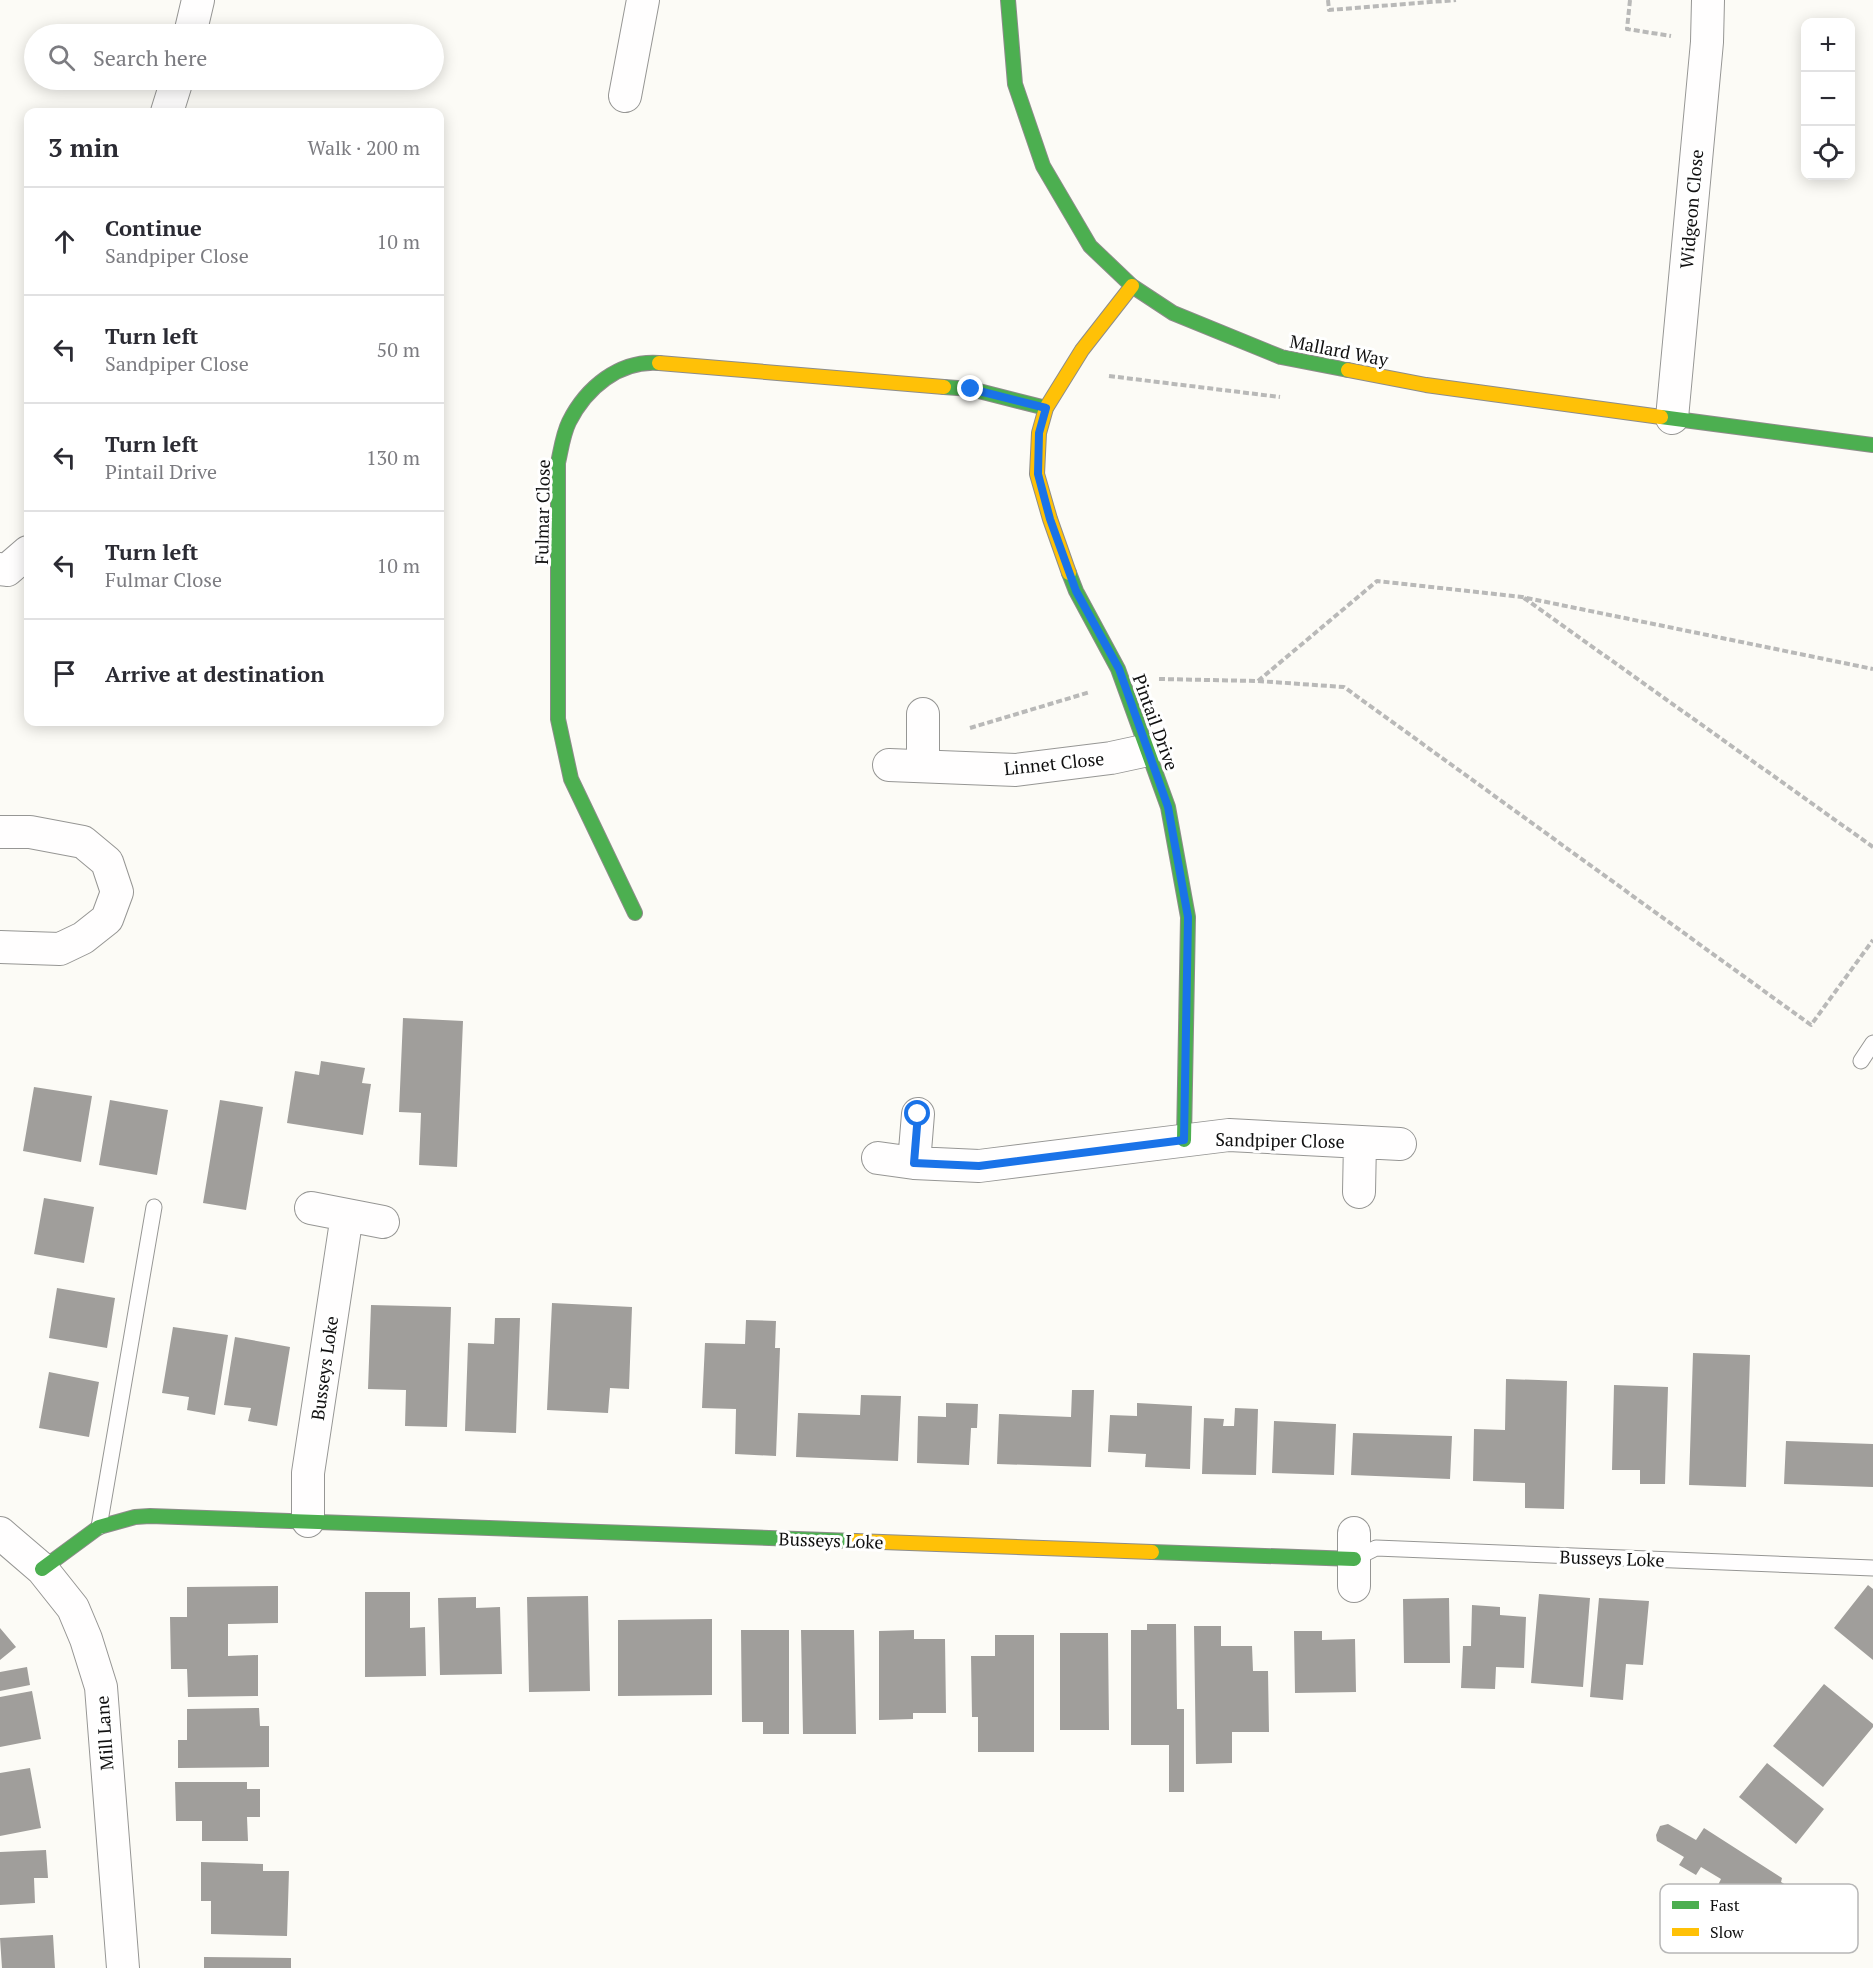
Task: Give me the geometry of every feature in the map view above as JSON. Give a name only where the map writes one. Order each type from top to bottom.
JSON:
[{"type":"street","points":[[192,24],[198,0]]},
{"type":"street","points":[[625,96],[643,0]]},
{"type":"street","name":"Mallard Way","points":[[1008,0],[1014,84],[1042,166],[1090,246],[1132,286],[1173,313],[1281,357],[1426,385],[1873,446]]},
{"type":"street","name":"Widgeon Close","points":[[1672,418],[1707,42],[1708,0]]},
{"type":"street","points":[[168,108],[174,90]]},
{"type":"street","name":"Pintail Drive","points":[[1132,286],[1082,350],[1046,408],[1039,433],[1038,474],[1050,519],[1076,591],[1119,669],[1168,807],[1188,917],[1184,1140]]},
{"type":"street","name":"Fulmar Close","points":[[635,913],[571,779],[558,719],[558,463],[568,423],[585,396],[611,373],[645,362],[971,389],[1046,408]]},
{"type":"street","points":[[0,569],[7,570],[24,555]]},
{"type":"street","points":[[923,714],[923,766]]},
{"type":"street","name":"Linnet Close","points":[[889,765],[1016,770],[1111,758],[1148,750]]},
{"type":"street","points":[[0,832],[30,832],[83,842],[107,862],[117,892],[107,919],[83,938],[60,949],[0,947]]},
{"type":"street","points":[[914,1163],[918,1114]]},
{"type":"street","name":"Sandpiper Close","points":[[878,1158],[914,1163],[979,1166],[1229,1135],[1400,1144]]},
{"type":"street","name":"Sandpiper Close","points":[[1359,1192],[1360,1142]]},
{"type":"street","points":[[311,1208],[383,1222]]},
{"type":"street","name":"Busseys Loke","points":[[308,1521],[308,1473],[347,1215]]},
{"type":"street","name":"Busseys Loke","points":[[42,1569],[99,1527],[127,1519],[150,1516],[1354,1559]]},
{"type":"street","name":"Mill Lane","points":[[0,1533],[42,1569],[73,1608],[86,1638],[100,1687],[123,1968]]},
{"type":"lane","points":[[1861,1061],[1873,1043]]},
{"type":"lane","points":[[99,1527],[154,1207]]},
{"type":"lane","name":"Busseys Loke","points":[[1354,1559],[1376,1548],[1873,1568]]},
{"type":"path","points":[[1328,0],[1329,10],[1456,0]]},
{"type":"path","points":[[1630,0],[1627,29],[1707,42]]},
{"type":"path","points":[[1069,371],[1281,397]]},
{"type":"path","points":[[1258,681],[1377,581],[1522,597],[1873,669]]},
{"type":"path","points":[[1522,597],[1873,847]]},
{"type":"path","points":[[970,728],[1089,692],[1125,687],[1160,678],[1344,687],[1811,1025],[1873,940]]},
{"type":"building","points":[[403,1018],[463,1021],[457,1167],[419,1165],[421,1113],[399,1112]]},
{"type":"building","points":[[321,1061],[365,1068],[362,1083],[371,1084],[363,1135],[287,1123],[295,1071],[319,1075]]},
{"type":"building","points":[[34,1087],[92,1096],[81,1162],[23,1151]]},
{"type":"building","points":[[110,1100],[168,1110],[157,1175],[99,1165]]},
{"type":"building","points":[[220,1100],[263,1107],[246,1210],[203,1203]]},
{"type":"building","points":[[44,1198],[94,1207],[84,1263],[34,1254]]},
{"type":"building","points":[[57,1288],[115,1298],[107,1348],[49,1338]]},
{"type":"building","points":[[552,1303],[632,1307],[629,1389],[610,1388],[608,1413],[547,1410]]},
{"type":"building","points":[[371,1305],[451,1307],[447,1427],[405,1426],[406,1390],[368,1389]]},
{"type":"building","points":[[495,1318],[520,1318],[516,1433],[465,1431],[468,1343],[494,1344]]},
{"type":"building","points":[[746,1320],[776,1321],[775,1348],[780,1348],[776,1456],[735,1454],[736,1409],[702,1408],[705,1343],[745,1344]]},
{"type":"building","points":[[173,1327],[228,1335],[215,1415],[187,1410],[189,1397],[162,1393]]},
{"type":"building","points":[[235,1337],[290,1347],[277,1426],[248,1421],[251,1408],[224,1405]]},
{"type":"building","points":[[1693,1353],[1750,1355],[1746,1487],[1689,1485]]},
{"type":"building","points":[[49,1372],[99,1382],[89,1437],[39,1428]]},
{"type":"building","points":[[1506,1379],[1567,1381],[1564,1509],[1525,1508],[1525,1483],[1473,1481],[1474,1429],[1505,1430]]},
{"type":"building","points":[[1614,1385],[1668,1387],[1665,1484],[1640,1484],[1640,1470],[1612,1470]]},
{"type":"building","points":[[1072,1390],[1094,1390],[1091,1467],[997,1464],[999,1414],[1071,1417]]},
{"type":"building","points":[[861,1395],[901,1396],[898,1461],[796,1457],[798,1413],[860,1415]]},
{"type":"building","points":[[946,1403],[978,1404],[977,1428],[971,1428],[969,1465],[917,1463],[918,1416],[946,1417]]},
{"type":"building","points":[[1137,1403],[1192,1406],[1190,1469],[1145,1467],[1146,1454],[1108,1452],[1110,1415],[1137,1416]]},
{"type":"building","points":[[1235,1408],[1258,1409],[1256,1475],[1202,1474],[1204,1418],[1224,1419],[1223,1426],[1234,1426]]},
{"type":"building","points":[[1274,1421],[1336,1424],[1334,1475],[1272,1473]]},
{"type":"building","points":[[1353,1433],[1452,1436],[1450,1479],[1351,1475]]},
{"type":"building","points":[[1786,1441],[1873,1444],[1873,1487],[1784,1484]]},
{"type":"building","points":[[1868,1585],[1873,1589],[1873,1660],[1834,1628]]},
{"type":"building","points":[[278,1586],[278,1623],[228,1624],[228,1656],[258,1655],[258,1696],[188,1697],[187,1669],[171,1669],[170,1617],[187,1617],[187,1587]]},
{"type":"building","points":[[365,1592],[410,1592],[410,1628],[425,1627],[426,1676],[365,1677]]},
{"type":"building","points":[[1539,1594],[1590,1598],[1583,1687],[1531,1683]]},
{"type":"building","points":[[588,1596],[590,1691],[529,1692],[527,1597]]},
{"type":"building","points":[[476,1597],[476,1608],[500,1607],[502,1674],[440,1675],[438,1598]]},
{"type":"building","points":[[1449,1598],[1450,1663],[1404,1663],[1403,1599]]},
{"type":"building","points":[[1599,1598],[1649,1601],[1643,1665],[1626,1664],[1623,1700],[1590,1697]]},
{"type":"building","points":[[1472,1605],[1500,1607],[1500,1615],[1526,1617],[1524,1668],[1496,1667],[1495,1689],[1461,1688],[1463,1646],[1471,1646]]},
{"type":"building","points":[[712,1619],[712,1695],[618,1696],[618,1620]]},
{"type":"building","points":[[1147,1624],[1176,1624],[1177,1709],[1184,1709],[1184,1792],[1169,1792],[1169,1745],[1131,1745],[1131,1630],[1147,1630]]},
{"type":"building","points":[[1194,1626],[1221,1626],[1221,1646],[1252,1646],[1253,1671],[1268,1671],[1269,1732],[1232,1732],[1232,1763],[1196,1764]]},
{"type":"building","points":[[0,1628],[16,1647],[0,1660]]},
{"type":"building","points":[[741,1630],[789,1630],[789,1734],[763,1734],[763,1722],[742,1722]]},
{"type":"building","points":[[801,1630],[854,1630],[856,1734],[803,1734]]},
{"type":"building","points":[[914,1630],[914,1639],[945,1639],[946,1713],[913,1713],[913,1719],[879,1720],[879,1631]]},
{"type":"building","points":[[1294,1631],[1322,1631],[1322,1640],[1355,1639],[1356,1692],[1295,1693]]},
{"type":"building","points":[[1060,1633],[1108,1633],[1109,1730],[1060,1730]]},
{"type":"building","points":[[995,1635],[1034,1635],[1034,1752],[978,1752],[978,1717],[972,1717],[971,1656],[995,1656]]},
{"type":"building","points":[[27,1667],[30,1685],[0,1691],[0,1672]]},
{"type":"building","points":[[1824,1684],[1873,1724],[1873,1727],[1823,1787],[1773,1746]]},
{"type":"building","points":[[32,1691],[41,1739],[0,1747],[0,1697]]},
{"type":"building","points":[[259,1708],[260,1726],[269,1726],[269,1767],[178,1768],[178,1740],[187,1740],[187,1709]]},
{"type":"building","points":[[1767,1763],[1824,1809],[1796,1844],[1739,1797]]},
{"type":"building","points":[[30,1768],[41,1828],[0,1836],[0,1773]]},
{"type":"building","points":[[175,1782],[247,1782],[247,1789],[260,1789],[260,1817],[247,1817],[248,1841],[202,1841],[202,1821],[176,1821]]},
{"type":"building","points":[[1668,1824],[1696,1840],[1704,1828],[1782,1878],[1781,1882],[1784,1884],[1718,1884],[1721,1879],[1701,1867],[1696,1875],[1679,1865],[1684,1857],[1657,1841],[1656,1835],[1660,1826]]},
{"type":"building","points":[[46,1850],[48,1878],[34,1878],[35,1903],[0,1905],[0,1852]]},
{"type":"building","points":[[201,1862],[263,1864],[263,1871],[289,1871],[287,1936],[211,1934],[211,1901],[201,1901]]},
{"type":"building","points":[[53,1935],[55,1968],[2,1968],[0,1938]]},
{"type":"building","points":[[204,1957],[291,1958],[291,1968],[204,1968]]},
{"type":"traffic: fast","points":[[1008,0],[1015,84],[1043,166],[1090,246],[1132,286],[1173,313],[1281,357],[1348,370]]},
{"type":"traffic: fast","points":[[635,913],[571,779],[558,719],[558,463],[569,422],[594,388],[617,371],[644,363],[659,363]]},
{"type":"traffic: fast","points":[[944,387],[971,389],[1046,408]]},
{"type":"traffic: fast","points":[[1661,417],[1873,445]]},
{"type":"traffic: fast","points":[[1069,573],[1076,591],[1118,669],[1168,807],[1188,917],[1184,1140]]},
{"type":"traffic: fast","points":[[42,1569],[99,1527],[135,1517],[150,1516],[855,1541]]},
{"type":"traffic: fast","points":[[1152,1552],[1354,1559]]},
{"type":"traffic: slow","points":[[1069,573],[1037,474],[1039,433],[1046,408],[1082,350],[1132,286]]},
{"type":"traffic: slow","points":[[659,363],[944,387]]},
{"type":"traffic: slow","points":[[1348,370],[1426,385],[1661,417]]},
{"type":"traffic: slow","points":[[855,1541],[1152,1552]]},
{"type":"route","points":[[918,1114],[914,1163],[979,1166],[1184,1140],[1188,917],[1168,807],[1119,669],[1076,591],[1050,519],[1038,474],[1039,433],[1046,408],[971,389]]}]
